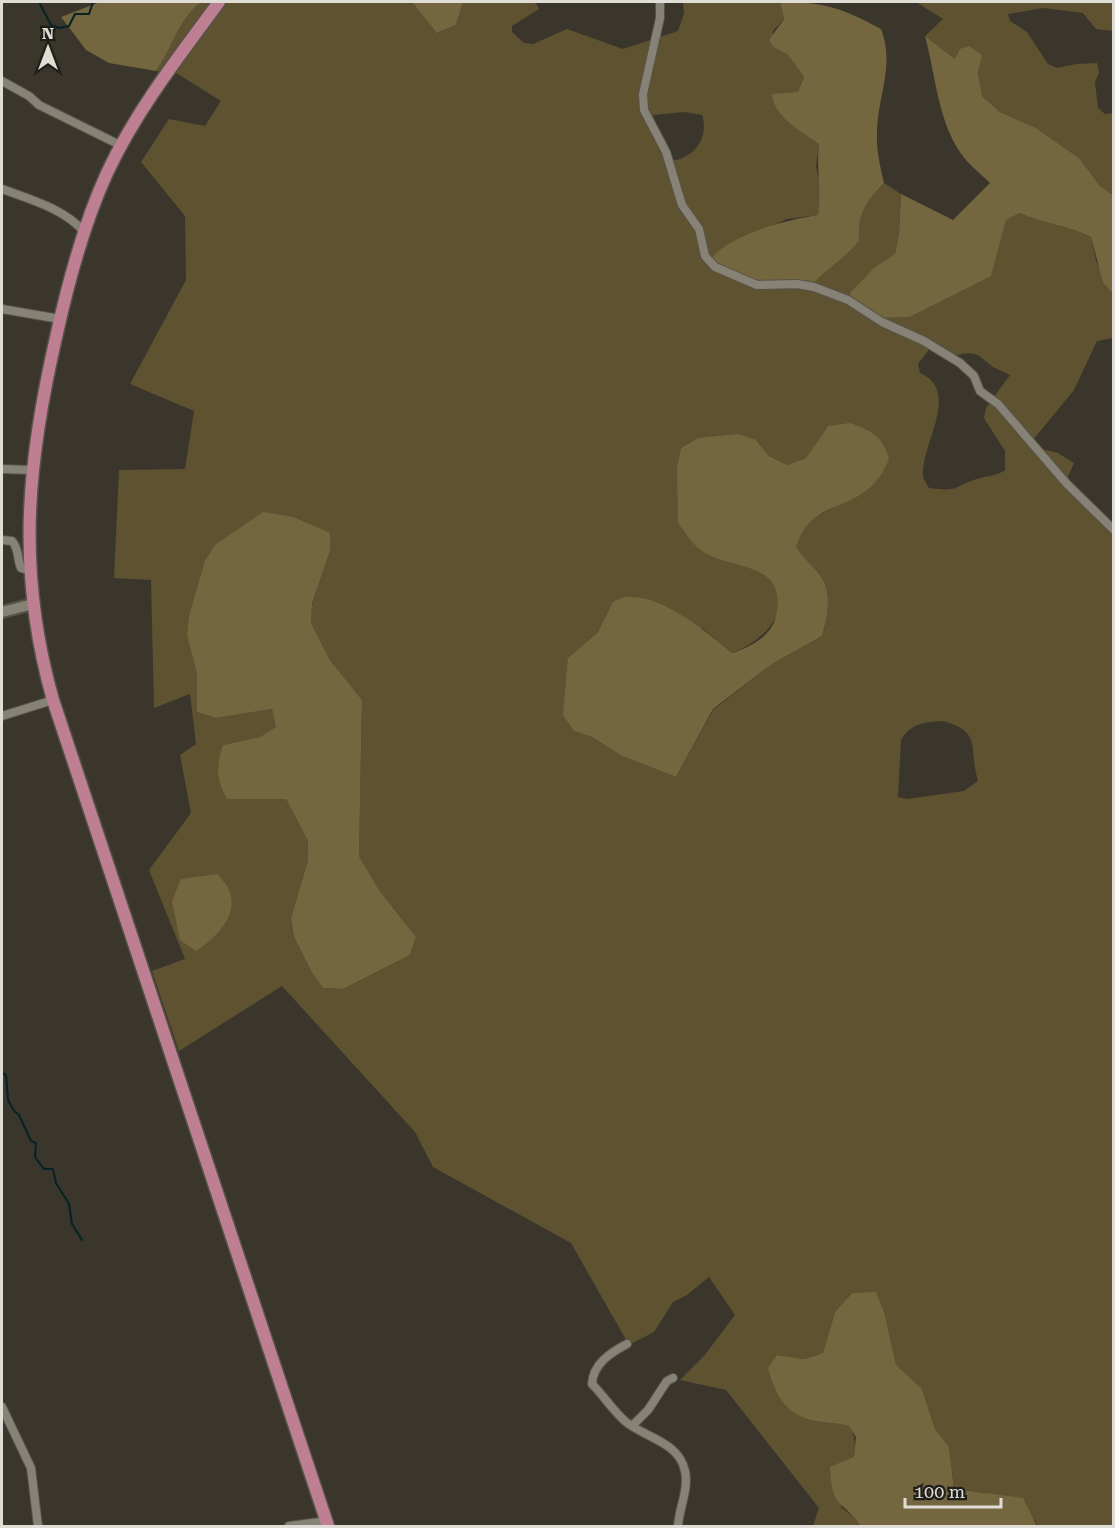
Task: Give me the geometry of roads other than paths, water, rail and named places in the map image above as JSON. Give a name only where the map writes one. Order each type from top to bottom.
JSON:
[{"type":"main road","points":[[219,2],[145,105],[100,189],[85,233],[60,319],[40,412],[31,470],[29,570],[41,652],[53,700],[327,1524]]},
{"type":"street","points":[[660,2],[660,18],[643,94],[644,110],[666,152],[682,205],[699,229],[705,256],[715,267],[757,285],[797,284],[814,287],[848,300],[882,322],[924,341],[960,363],[974,376],[980,391],[998,404],[1068,484],[1113,530]]},
{"type":"street","points":[[2,81],[29,96],[39,105],[122,146]]},
{"type":"street","points":[[2,189],[25,195],[65,215],[76,222],[85,233]]},
{"type":"street","points":[[2,309],[60,319]]},
{"type":"street","points":[[2,469],[31,470]]},
{"type":"street","points":[[2,540],[12,541],[15,544],[21,568],[29,570]]},
{"type":"street","points":[[2,612],[33,604]]},
{"type":"street","points":[[2,716],[53,700]]},
{"type":"street","points":[[627,1344],[609,1354],[595,1369],[592,1384],[632,1425],[664,1443],[677,1455],[685,1469],[686,1484],[678,1527]]},
{"type":"street","points":[[632,1425],[648,1410],[667,1381],[673,1378]]},
{"type":"street","points":[[2,1407],[31,1468],[38,1527]]},
{"type":"street","points":[[289,1527],[327,1524]]},
{"type":"waterway","points":[[39,2],[51,25],[59,28],[69,26],[75,14],[89,14],[93,2]]},
{"type":"waterway","points":[[2,1073],[6,1075],[8,1100],[19,1115],[31,1141],[36,1143],[35,1157],[44,1169],[53,1169],[56,1183],[69,1204],[72,1224],[82,1240]]}]
